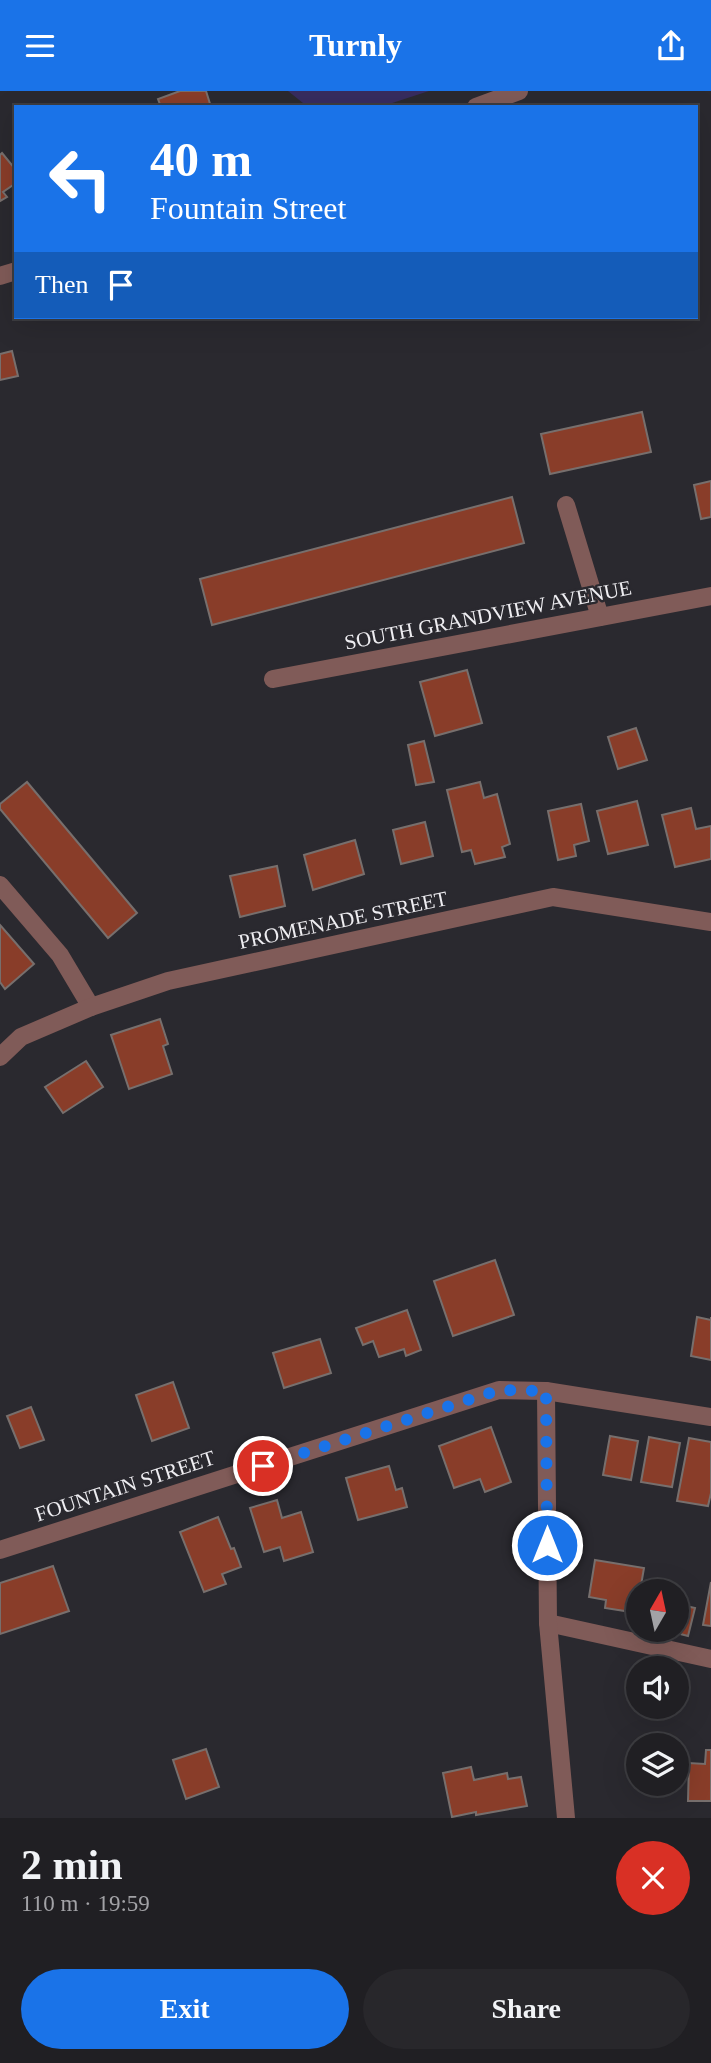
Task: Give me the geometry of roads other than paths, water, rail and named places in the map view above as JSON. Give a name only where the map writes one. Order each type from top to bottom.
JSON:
[{"type":"street","points":[[481,105],[512,92]]},
{"type":"street","points":[[566,505],[600,617]]},
{"type":"street","name":"SOUTH GRANDVIEW AVENUE","points":[[273,679],[711,596]]},
{"type":"street","points":[[0,885],[60,955],[91,1007]]},
{"type":"street","name":"PROMENADE STREET","points":[[0,1057],[22,1037],[91,1007],[168,981],[552,897],[711,922]]},
{"type":"street","name":"FOUNTAIN STREET","points":[[0,1550],[499,1390],[546,1391],[711,1417]]},
{"type":"street","points":[[546,1391],[548,1623],[566,1818]]},
{"type":"street","points":[[548,1623],[711,1659]]}]
